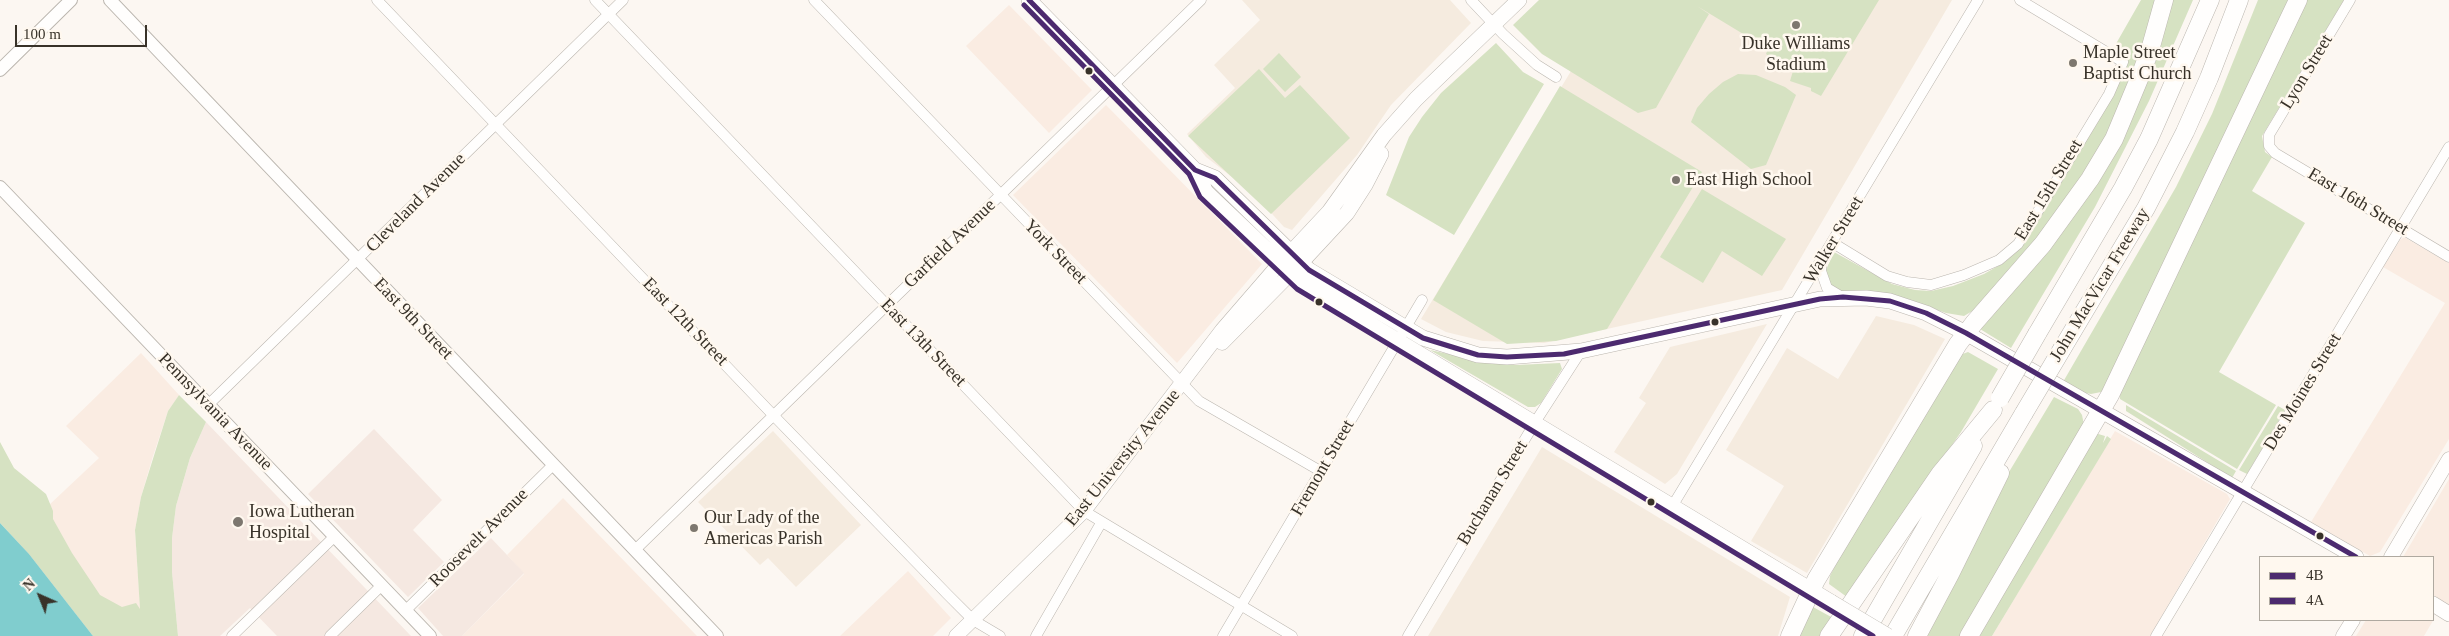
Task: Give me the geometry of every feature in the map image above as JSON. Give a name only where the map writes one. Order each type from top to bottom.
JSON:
[{"type":"highway","points":[[1790,636],[1810,590],[1966,333],[2043,244],[2090,179],[2114,139],[2139,79],[2164,0]]},
{"type":"highway","points":[[2182,66],[2204,0]]},
{"type":"highway","name":"John MacVicar Freeway","points":[[1863,636],[2123,188],[2149,139],[2210,0]]},
{"type":"highway","name":"John MacVicar Freeway","points":[[1893,636],[2146,208],[2185,132],[2209,78],[2239,0]]},
{"type":"highway","points":[[2209,78],[2237,33],[2252,0]]},
{"type":"highway","points":[[1969,636],[2101,411],[2298,0]]},
{"type":"highway","points":[[1829,636],[1940,474],[1996,404]]},
{"type":"highway","points":[[1917,636],[1991,494],[2024,413]]},
{"type":"main road","points":[[1029,0],[1195,170],[1206,192],[1302,283],[1401,334],[1423,338],[1478,355],[1515,357],[1581,351],[1796,304],[1843,297],[1890,301],[1926,313],[1966,333],[2354,556]]},
{"type":"main road","name":"East University Avenue","points":[[956,636],[1084,511],[1182,384],[1286,268],[1347,213],[1365,185],[1390,135],[1416,99],[1519,0]]},
{"type":"main road","points":[[1195,170],[1215,178],[1309,270],[1534,424],[1673,505],[1888,636]]},
{"type":"main road","points":[[2391,556],[2449,459]]},
{"type":"main road","points":[[2434,605],[2449,614]]},
{"type":"main road","points":[[2344,636],[2352,621]]},
{"type":"street","points":[[0,70],[71,0]]},
{"type":"street","name":"East 9th Street","points":[[110,0],[717,636]]},
{"type":"street","name":"East 12th Street","points":[[377,0],[774,416],[974,620],[1000,636]]},
{"type":"street","name":"East 13th Street","points":[[595,0],[1084,511],[1240,607],[1292,636]]},
{"type":"street","name":"Cleveland Avenue","points":[[208,405],[358,261],[623,0]]},
{"type":"street","name":"York Street","points":[[814,0],[999,195],[1199,401],[1322,472]]},
{"type":"street","name":"Garfield Avenue","points":[[635,550],[1201,0]]},
{"type":"street","points":[[1471,0],[1537,65],[1556,77]]},
{"type":"street","name":"Walker Street","points":[[1673,505],[1978,0]]},
{"type":"street","name":"East 15th Street","points":[[1832,243],[1887,276],[1907,282],[1931,285],[1964,276],[1999,260],[2018,244],[2108,94],[2123,62],[2020,0]]},
{"type":"street","name":"Lyon Street","points":[[2269,146],[2269,136],[2350,0]]},
{"type":"street","name":"East 16th Street","points":[[2269,146],[2275,153],[2449,257]]},
{"type":"street","name":"Des Moines Street","points":[[2156,636],[2449,147]]},
{"type":"street","name":"Pennsylvania Avenue","points":[[2,193],[430,636]]},
{"type":"street","points":[[1822,261],[1821,271],[1827,288],[1843,297]]},
{"type":"street","name":"Fremont Street","points":[[1223,636],[1322,472],[1422,300]]},
{"type":"street","name":"Buchanan Street","points":[[1408,636],[1534,424],[1581,351]]},
{"type":"street","name":"Roosevelt Avenue","points":[[405,611],[553,465]]},
{"type":"street","points":[[1036,636],[1101,523]]},
{"type":"street","points":[[232,636],[334,536]]},
{"type":"street","points":[[330,636],[381,586]]},
{"type":"shaded area","points":[[1242,0],[1450,0],[1471,23],[1391,105],[1357,155],[1292,230],[1284,227],[1253,193],[1206,157],[1187,134],[1235,88],[1214,65],[1260,20]]},
{"type":"shaded area","name":"East High School","points":[[1541,0],[1952,0],[1782,290],[1544,343],[1483,341],[1446,332],[1421,319],[1571,71]]},
{"type":"shaded area","points":[[1009,5],[1092,90],[1049,133],[966,46]]},
{"type":"shaded area","points":[[1106,105],[1262,264],[1177,363],[1013,195]]},
{"type":"shaded area","points":[[2404,237],[2449,263],[2449,439],[2380,552],[2370,556],[2311,522],[2445,303],[2383,267],[2400,240]]},
{"type":"shaded area","points":[[1876,316],[1914,325],[1945,339],[1807,573],[1751,541],[1784,486],[1726,450],[1787,348],[1838,379]]},
{"type":"shaded area","points":[[1767,324],[1677,474],[1665,484],[1614,452],[1646,403],[1639,398],[1670,347]]},
{"type":"shaded area","points":[[141,353],[179,395],[168,411],[153,456],[141,497],[135,530],[141,622],[93,636],[14,538],[99,458],[66,426]]},
{"type":"shaded area","name":"Iowa Lutheran Hospital","points":[[206,422],[411,636],[277,636],[250,608],[220,636],[178,636],[172,572],[172,538],[176,506],[190,458]]},
{"type":"shaded area","name":"Iowa Lutheran Hospital","points":[[374,429],[442,500],[413,530],[444,562],[408,597],[308,494]]},
{"type":"shaded area","points":[[773,431],[861,525],[796,587],[768,558],[760,565],[698,502]]},
{"type":"shaded area","points":[[2115,431],[2227,494],[2230,499],[2150,636],[1992,636]]},
{"type":"shaded area","points":[[1542,447],[1790,597],[1778,636],[1428,636]]},
{"type":"shaded area","points":[[2449,479],[2449,605],[2434,596],[2434,556],[2404,556]]},
{"type":"shaded area","points":[[563,498],[697,636],[462,636],[524,574],[507,555]]},
{"type":"shaded area","points":[[491,538],[524,573],[462,636],[443,636],[418,608]]},
{"type":"shaded area","points":[[908,571],[951,618],[933,636],[840,636]]},
{"type":"shaded area","points":[[2365,621],[2433,621],[2424,636],[2356,636]]},
{"type":"green space","points":[[1539,0],[1879,0],[1821,96],[1811,91],[1811,88],[1790,81],[1793,71],[1766,54],[1768,49],[1697,6],[1709,14],[1656,108],[1638,113],[1542,54],[1513,25]]},
{"type":"green space","points":[[2141,0],[2157,0],[2145,42],[2102,144],[2084,177],[2043,233],[1979,307],[1964,316],[1946,313],[1917,303],[1843,292],[1830,286],[1825,272],[1834,252],[1892,284],[1915,290],[1931,291],[1953,286],[1984,274],[2005,262],[2021,247],[2127,69],[2127,61],[2124,55],[2113,49]]},
{"type":"green space","points":[[2169,0],[2193,0],[2149,101],[2095,207],[2011,348],[1980,329],[2068,222]]},
{"type":"green space","points":[[2258,0],[2290,0],[2106,388],[2101,392],[2091,394],[2081,392],[2063,382],[2176,187],[2212,114]]},
{"type":"green space","points":[[2303,0],[2344,0],[2262,136],[2265,152],[2272,157],[2252,191],[2305,223],[2219,372],[2276,405],[2237,469],[2120,399],[2119,391]]},
{"type":"green space","points":[[1496,43],[1523,72],[1544,84],[1454,235],[1386,195],[1409,137],[1422,117],[1441,93]]},
{"type":"green space","points":[[1279,53],[1301,77],[1285,92],[1263,69]]},
{"type":"green space","points":[[1259,69],[1285,98],[1300,85],[1350,138],[1271,214],[1188,136]]},
{"type":"green space","points":[[1738,74],[1756,75],[1785,87],[1796,95],[1766,165],[1751,169],[1691,122],[1697,108],[1709,94],[1723,82]]},
{"type":"green space","points":[[1560,86],[1702,172],[1607,329],[1556,341],[1507,344],[1433,300]]},
{"type":"green space","points":[[1702,189],[1786,239],[1762,276],[1722,251],[1703,283],[1660,257]]},
{"type":"green space","points":[[1430,350],[1485,362],[1516,365],[1560,363],[1562,369],[1541,403],[1535,407],[1528,407]]},
{"type":"green space","points":[[1968,352],[1998,369],[1961,432],[1847,597],[1829,584],[1830,576],[1836,564],[1833,562],[1960,355]]},
{"type":"green space","points":[[179,395],[206,422],[190,458],[176,506],[172,538],[172,572],[178,636],[93,636],[29,554],[0,523],[0,442],[14,468],[46,494],[53,511],[53,519],[72,553],[100,595],[122,607],[136,603],[140,609],[135,530],[141,497],[168,411]]},
{"type":"green space","points":[[2054,397],[2078,409],[2082,415],[2084,425],[1962,636],[1923,636],[2006,477]]},
{"type":"green space","points":[[2126,405],[2236,471],[2232,478],[2126,411]]},
{"type":"green space","points":[[2278,406],[2285,410],[2247,474],[2239,470]]},
{"type":"green space","points":[[2095,433],[2105,436],[2103,443],[2107,436],[2111,439],[1992,636],[1975,636]]},
{"type":"green space","points":[[1813,607],[1833,618],[1822,636],[1795,636]]},
{"type":"water","points":[[0,523],[29,554],[93,636],[0,636]]},
{"type":"transit line","name":"4B","points":[[1029,0],[1195,170],[1215,178],[1309,270],[1423,338],[1478,355],[1507,357],[1564,354],[1820,299],[1843,297],[1890,301],[1926,313],[1966,333],[2354,556]]},
{"type":"transit line","name":"4A","points":[[1024,5],[1189,174],[1200,197],[1297,289],[1873,636]]},
{"type":"place","name":"Duke Williams Stadium","points":[[1796,25]]},
{"type":"place","name":"Maple Street Baptist Church","points":[[2073,63]]},
{"type":"place","name":"East High School","points":[[1676,180]]},
{"type":"place","name":"Iowa Lutheran Hospital","points":[[238,522]]},
{"type":"place","name":"Our Lady of the Americas Parish","points":[[694,528]]}]
